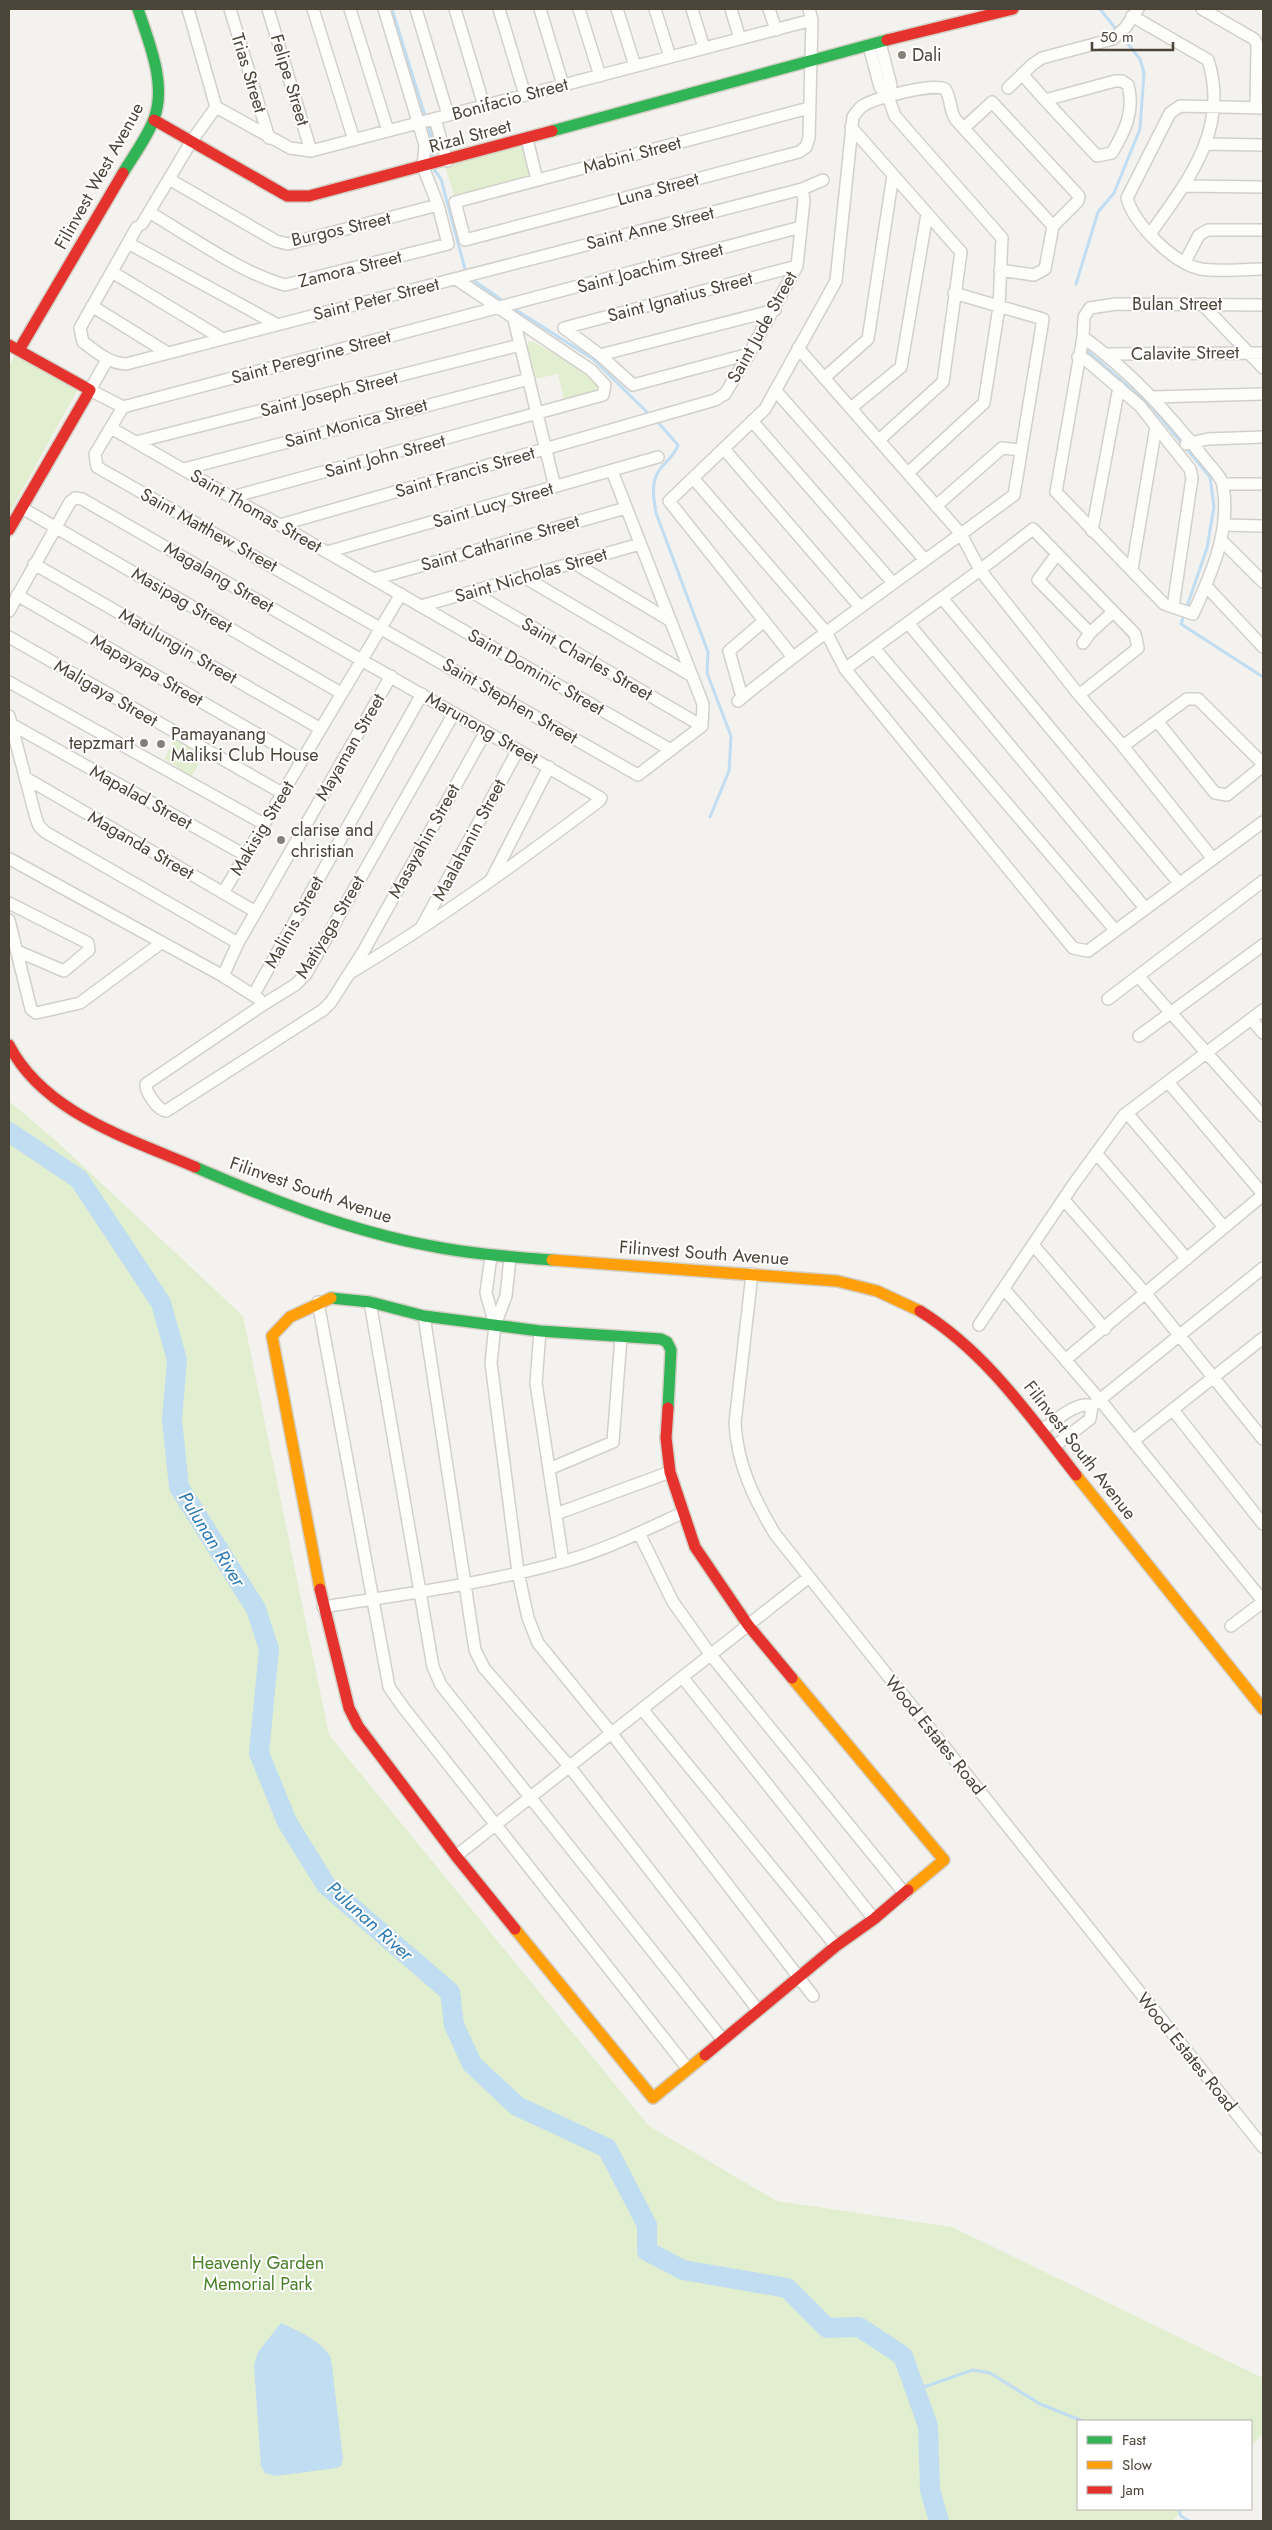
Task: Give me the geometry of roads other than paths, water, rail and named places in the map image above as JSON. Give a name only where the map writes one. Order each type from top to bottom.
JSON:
[{"type":"street","name":"Filinvest West Avenue","points":[[14,348],[154,120],[159,104],[160,86],[138,9]]},
{"type":"street","points":[[9,530],[107,360],[83,342],[80,336],[80,328],[128,243],[191,142],[216,107],[188,9]]},
{"type":"street","name":"Trias Street","points":[[230,9],[269,138]]},
{"type":"street","name":"Felipe Street","points":[[268,9],[311,151]]},
{"type":"street","points":[[313,9],[354,140]]},
{"type":"street","points":[[350,9],[388,131]]},
{"type":"street","points":[[384,9],[443,162]]},
{"type":"street","points":[[416,9],[448,115]]},
{"type":"street","points":[[455,9],[484,106]]},
{"type":"street","points":[[498,9],[525,95]]},
{"type":"street","points":[[540,9],[563,85]]},
{"type":"street","points":[[579,9],[600,76]]},
{"type":"street","points":[[617,9],[635,66]]},
{"type":"street","points":[[655,9],[670,57]]},
{"type":"street","points":[[692,9],[704,48]]},
{"type":"street","points":[[731,9],[740,39]]},
{"type":"street","points":[[770,9],[776,30]]},
{"type":"street","name":"Rizal Street","points":[[154,120],[287,196],[309,196],[443,162],[978,16],[1013,9]]},
{"type":"street","points":[[1202,9],[1254,39],[1257,44],[1260,108],[1180,106],[1170,113],[1127,198],[1130,209],[1150,234],[1174,258],[1200,269],[1263,269]]},
{"type":"street","name":"Bonifacio Street","points":[[216,107],[269,138],[300,151],[311,151],[776,30],[811,12]]},
{"type":"street","name":"Luna Street","points":[[455,202],[465,240],[799,152],[806,147],[809,138],[811,12]]},
{"type":"street","points":[[1008,88],[1042,58],[1113,39],[1125,28],[1135,13],[1208,60],[1214,80],[1215,108],[1205,144],[1184,186],[1150,234]]},
{"type":"street","points":[[874,45],[880,87],[888,97],[895,116],[1002,238],[999,307],[984,403],[908,473]]},
{"type":"street","points":[[1022,74],[1045,100],[1097,156],[1112,153],[1126,129],[1131,96],[1128,85],[1122,81],[1115,81],[1045,100]]},
{"type":"street","points":[[792,656],[669,501],[765,409],[836,281],[853,117],[861,107],[888,97],[939,86],[949,96],[953,116],[1053,226]]},
{"type":"street","points":[[964,128],[992,102],[1079,196],[1078,201],[1053,226],[1045,269],[1034,275],[1000,270]]},
{"type":"street","name":"Mabini Street","points":[[455,202],[809,108]]},
{"type":"street","points":[[427,121],[424,167],[438,206]]},
{"type":"street","points":[[851,127],[961,252],[943,382],[879,440]]},
{"type":"street","points":[[527,139],[537,180]]},
{"type":"street","points":[[1205,144],[1263,144]]},
{"type":"street","points":[[824,378],[868,339],[893,175]]},
{"type":"street","name":"Burgos Street","points":[[169,179],[276,241],[288,244],[438,206]]},
{"type":"street","name":"Saint Anne Street","points":[[476,273],[802,189],[823,180]]},
{"type":"street","points":[[1184,186],[1263,187]]},
{"type":"street","name":"Saint Jude Street","points":[[654,418],[715,400],[724,394],[750,354],[797,266],[804,200],[802,189]]},
{"type":"street","name":"Zamora Street","points":[[149,212],[272,282],[285,285],[448,244],[438,206]]},
{"type":"street","points":[[851,408],[901,367],[927,214]]},
{"type":"street","name":"Saint Joachim Street","points":[[500,308],[801,227]]},
{"type":"street","points":[[1185,262],[1200,235],[1208,230],[1263,230]]},
{"type":"street","points":[[128,243],[276,324]]},
{"type":"street","name":"Saint Ignatius Street","points":[[600,355],[564,328],[797,266]]},
{"type":"street","points":[[112,272],[221,338]]},
{"type":"street","name":"Saint Peter Street","points":[[107,360],[126,364],[166,352],[476,273]]},
{"type":"street","points":[[459,278],[514,320],[555,487]]},
{"type":"street","points":[[764,621],[729,651],[740,699],[792,656],[1014,495],[1043,319],[954,294]]},
{"type":"street","name":"Bulan Street","points":[[1083,337],[1084,317],[1090,308],[1116,304],[1263,305]]},
{"type":"street","points":[[1202,304],[1263,368]]},
{"type":"street","points":[[92,306],[166,352]]},
{"type":"street","name":"Saint Peregrine Street","points":[[123,407],[500,308]]},
{"type":"street","points":[[600,355],[775,310]]},
{"type":"street","name":"Saint John Street","points":[[232,497],[537,415],[604,395],[605,385],[591,370],[514,320]]},
{"type":"street","points":[[1182,610],[1192,478],[1184,446],[1152,397],[1106,354],[1083,337],[1056,492],[1164,604],[1193,614],[1206,586],[1221,540],[1224,525],[1223,484]]},
{"type":"street","name":"Saint Joseph Street","points":[[136,442],[520,345]]},
{"type":"street","points":[[14,348],[123,407]]},
{"type":"street","points":[[798,348],[961,534],[980,570],[1213,859]]},
{"type":"street","name":"Calavite Street","points":[[1106,354],[1263,353]]},
{"type":"street","points":[[600,355],[633,385],[750,354]]},
{"type":"street","points":[[1078,357],[1086,360],[1119,387],[1140,406],[1156,427],[1184,446],[1223,484],[1263,484]]},
{"type":"street","name":"Saint Monica Street","points":[[184,469],[529,379]]},
{"type":"street","points":[[1092,531],[1119,387]]},
{"type":"street","points":[[775,390],[925,560]]},
{"type":"street","points":[[1152,397],[1263,394]]},
{"type":"street","name":"Saint Matthew Street","points":[[123,407],[95,454],[97,467],[381,628]]},
{"type":"street","name":"Saint Francis Street","points":[[280,525],[654,418]]},
{"type":"street","points":[[752,421],[893,584]]},
{"type":"street","points":[[1132,569],[1156,427]]},
{"type":"street","name":"Saint Thomas Street","points":[[110,428],[401,594]]},
{"type":"street","points":[[1184,446],[1263,436]]},
{"type":"street","points":[[936,506],[1002,448],[1021,450]]},
{"type":"street","points":[[724,449],[860,607]]},
{"type":"street","name":"Saint Lucy Street","points":[[327,552],[658,457]]},
{"type":"street","points":[[612,471],[703,704],[702,726],[671,750]]},
{"type":"street","points":[[693,478],[826,632],[846,669],[1073,948],[1088,951],[1263,822]]},
{"type":"street","name":"Magalang Street","points":[[55,527],[75,498],[82,499],[362,660]]},
{"type":"street","name":"Masipag Street","points":[[22,508],[342,693]]},
{"type":"street","name":"Saint Catharine Street","points":[[374,579],[626,508]]},
{"type":"street","points":[[1224,525],[1263,526]]},
{"type":"street","points":[[9,611],[55,527]]},
{"type":"street","points":[[846,669],[1033,529],[1135,634],[1138,648],[1079,695]]},
{"type":"street","points":[[1221,540],[1263,582]]},
{"type":"street","name":"Saint Nicholas Street","points":[[421,606],[640,544]]},
{"type":"street","points":[[1057,554],[1038,580],[1090,632]]},
{"type":"street","points":[[574,563],[670,621]]},
{"type":"street","name":"Matulungin Street","points":[[34,564],[321,728]]},
{"type":"street","points":[[524,577],[692,676]]},
{"type":"street","points":[[1206,586],[1263,647]]},
{"type":"street","name":"Saint Charles Street","points":[[472,592],[702,726]]},
{"type":"street","name":"Makisig Street","points":[[223,893],[401,594]]},
{"type":"street","name":"Saint Dominic Street","points":[[401,594],[671,750]]},
{"type":"street","name":"Mapayapa Street","points":[[17,595],[302,760]]},
{"type":"street","points":[[942,598],[1179,884]]},
{"type":"street","points":[[1083,643],[1090,632],[1113,612]]},
{"type":"street","points":[[908,623],[1146,908]]},
{"type":"street","name":"Saint Stephen Street","points":[[381,628],[638,775],[671,750]]},
{"type":"street","name":"Maligaya Street","points":[[9,637],[282,793]]},
{"type":"street","points":[[874,648],[1115,930]]},
{"type":"street","name":"Marunong Street","points":[[362,660],[601,798],[599,802],[490,882]]},
{"type":"street","name":"Mayaman Street","points":[[223,976],[238,943],[391,676]]},
{"type":"street","points":[[9,682],[264,824]]},
{"type":"street","name":"Malinis Street","points":[[254,994],[422,694]]},
{"type":"street","points":[[1123,746],[1157,720],[1187,699],[1198,699],[1263,765],[1227,795],[1215,793],[1157,720]]},
{"type":"street","name":"Matiyaga Street","points":[[146,1084],[295,985],[306,974],[454,713]]},
{"type":"street","points":[[10,720],[36,818],[39,826],[45,832],[238,943]]},
{"type":"street","name":"Mapalad Street","points":[[10,720],[245,855]]},
{"type":"street","name":"Masayahin Street","points":[[146,1084],[146,1089],[161,1110],[166,1111],[323,1010],[331,1002],[363,952],[486,731]]},
{"type":"street","name":"Maalahanin Street","points":[[420,931],[518,750]]},
{"type":"street","points":[[350,973],[420,931],[490,882],[549,767]]},
{"type":"street","name":"Maganda Street","points":[[26,778],[256,912]]},
{"type":"street","points":[[9,858],[223,976],[254,994],[264,1004]]},
{"type":"street","points":[[1108,999],[1263,881]]},
{"type":"street","points":[[9,903],[88,943],[90,946],[89,950],[64,971],[17,951]]},
{"type":"street","points":[[9,920],[32,1009],[36,1013],[80,1003],[161,943]]},
{"type":"street","points":[[1139,1036],[1263,945]]},
{"type":"street","points":[[1138,976],[1263,1116]]},
{"type":"street","points":[[979,1325],[1096,1153],[1126,1113],[1263,1010]]},
{"type":"street","points":[[1251,1019],[1263,1033]]},
{"type":"street","name":"Filinvest South Avenue","points":[[9,1044],[14,1057],[28,1078],[46,1092],[109,1129],[182,1162],[288,1205],[359,1228],[429,1246],[491,1256],[806,1277],[854,1284],[890,1296],[927,1314],[968,1344],[998,1376],[1263,1709]]},
{"type":"street","points":[[1066,1360],[1263,1194],[1168,1082]]},
{"type":"street","points":[[1126,1113],[1224,1228]]},
{"type":"street","points":[[1096,1153],[1187,1259]]},
{"type":"street","points":[[1064,1200],[1146,1294],[1263,1439]]},
{"type":"street","points":[[1034,1246],[1105,1329]]},
{"type":"street","points":[[491,1256],[486,1293],[495,1324]]},
{"type":"street","points":[[510,1258],[506,1296],[495,1324],[491,1363],[518,1572],[528,1618],[538,1643],[612,1734],[813,1996]]},
{"type":"street","points":[[1055,1446],[1090,1419],[1096,1403],[1263,1268]]},
{"type":"street","name":"Wood Estates Road","points":[[752,1274],[736,1399],[736,1444],[745,1477],[760,1509],[775,1534],[1263,2147]]},
{"type":"street","points":[[1004,1289],[1066,1360],[1096,1403],[1133,1441],[1263,1601],[1231,1626]]},
{"type":"street","points":[[331,1298],[370,1302],[424,1316],[495,1324],[540,1331],[661,1339],[667,1342],[671,1350],[666,1438],[670,1472],[682,1513],[695,1547],[748,1624],[944,1860],[874,1919],[836,1946],[798,1977],[653,2098],[456,1856],[358,1726],[349,1708],[323,1607],[272,1336],[277,1326],[318,1302],[331,1298]]},
{"type":"street","points":[[318,1302],[389,1687],[402,1707],[688,2069]]},
{"type":"street","points":[[370,1302],[433,1667],[441,1685],[723,2040]]},
{"type":"street","points":[[424,1316],[463,1584],[475,1650],[484,1668],[569,1766],[758,2010]]},
{"type":"street","points":[[540,1331],[536,1383],[563,1562]]},
{"type":"street","points":[[549,1469],[613,1442],[621,1337]]},
{"type":"street","points":[[1133,1441],[1259,1341],[1263,1354]]},
{"type":"street","points":[[1042,1430],[1078,1406],[1096,1403]]},
{"type":"street","points":[[1173,1410],[1263,1524]]},
{"type":"street","points":[[556,1514],[670,1472]]},
{"type":"street","points":[[323,1607],[463,1584],[563,1562],[639,1533],[682,1513]]},
{"type":"street","points":[[639,1533],[673,1602],[710,1654],[905,1894]]},
{"type":"street","points":[[456,1856],[809,1577]]},
{"type":"street","points":[[682,1678],[874,1919]]},
{"type":"street","points":[[642,1708],[836,1946]]},
{"type":"water","points":[[281,2323],[302,2333],[322,2346],[331,2358],[343,2459],[341,2466],[336,2468],[276,2476],[265,2473],[261,2466],[254,2365],[258,2352]]},
{"type":"waterway","points":[[392,9],[434,145],[431,160]]},
{"type":"waterway","points":[[1076,284],[1098,212],[1114,193],[1140,129],[1144,73],[1140,59],[1100,9]]},
{"type":"waterway","points":[[433,168],[441,179],[466,273]]},
{"type":"waterway","points":[[470,278],[506,303]]},
{"type":"waterway","points":[[513,308],[593,359],[651,416]]},
{"type":"waterway","points":[[1086,350],[1151,406],[1210,477],[1214,507],[1207,548],[1181,624],[1263,677]]},
{"type":"waterway","points":[[656,420],[678,445],[674,453],[659,470],[655,479],[656,513],[708,652],[707,673],[731,736],[729,771],[710,817]]},
{"type":"waterway","name":"Pulunan River","points":[[9,1132],[79,1179],[161,1303],[177,1360],[172,1420],[179,1487],[256,1609],[269,1649],[259,1753],[287,1822],[326,1885],[450,1992],[454,2025],[472,2064],[517,2106],[607,2148],[647,2225],[647,2251],[683,2270],[787,2288],[827,2328],[859,2327],[903,2356],[928,2426],[930,2490],[939,2521]]},
{"type":"waterway","points":[[915,2390],[973,2370],[990,2373],[1040,2404],[1080,2420]]},
{"type":"waterway","points":[[1178,2510],[1181,2516],[1189,2521]]},
{"type":"place","name":"Dali","points":[[902,55]]},
{"type":"place","name":"tepzmart","points":[[144,743]]},
{"type":"place","name":"Pamayanang Maliksi Club House","points":[[161,744]]},
{"type":"place","name":"clarise and christian","points":[[281,840]]},
{"type":"park label","name":"Heavenly Garden Memorial Park","points":[[258,2273]]}]
